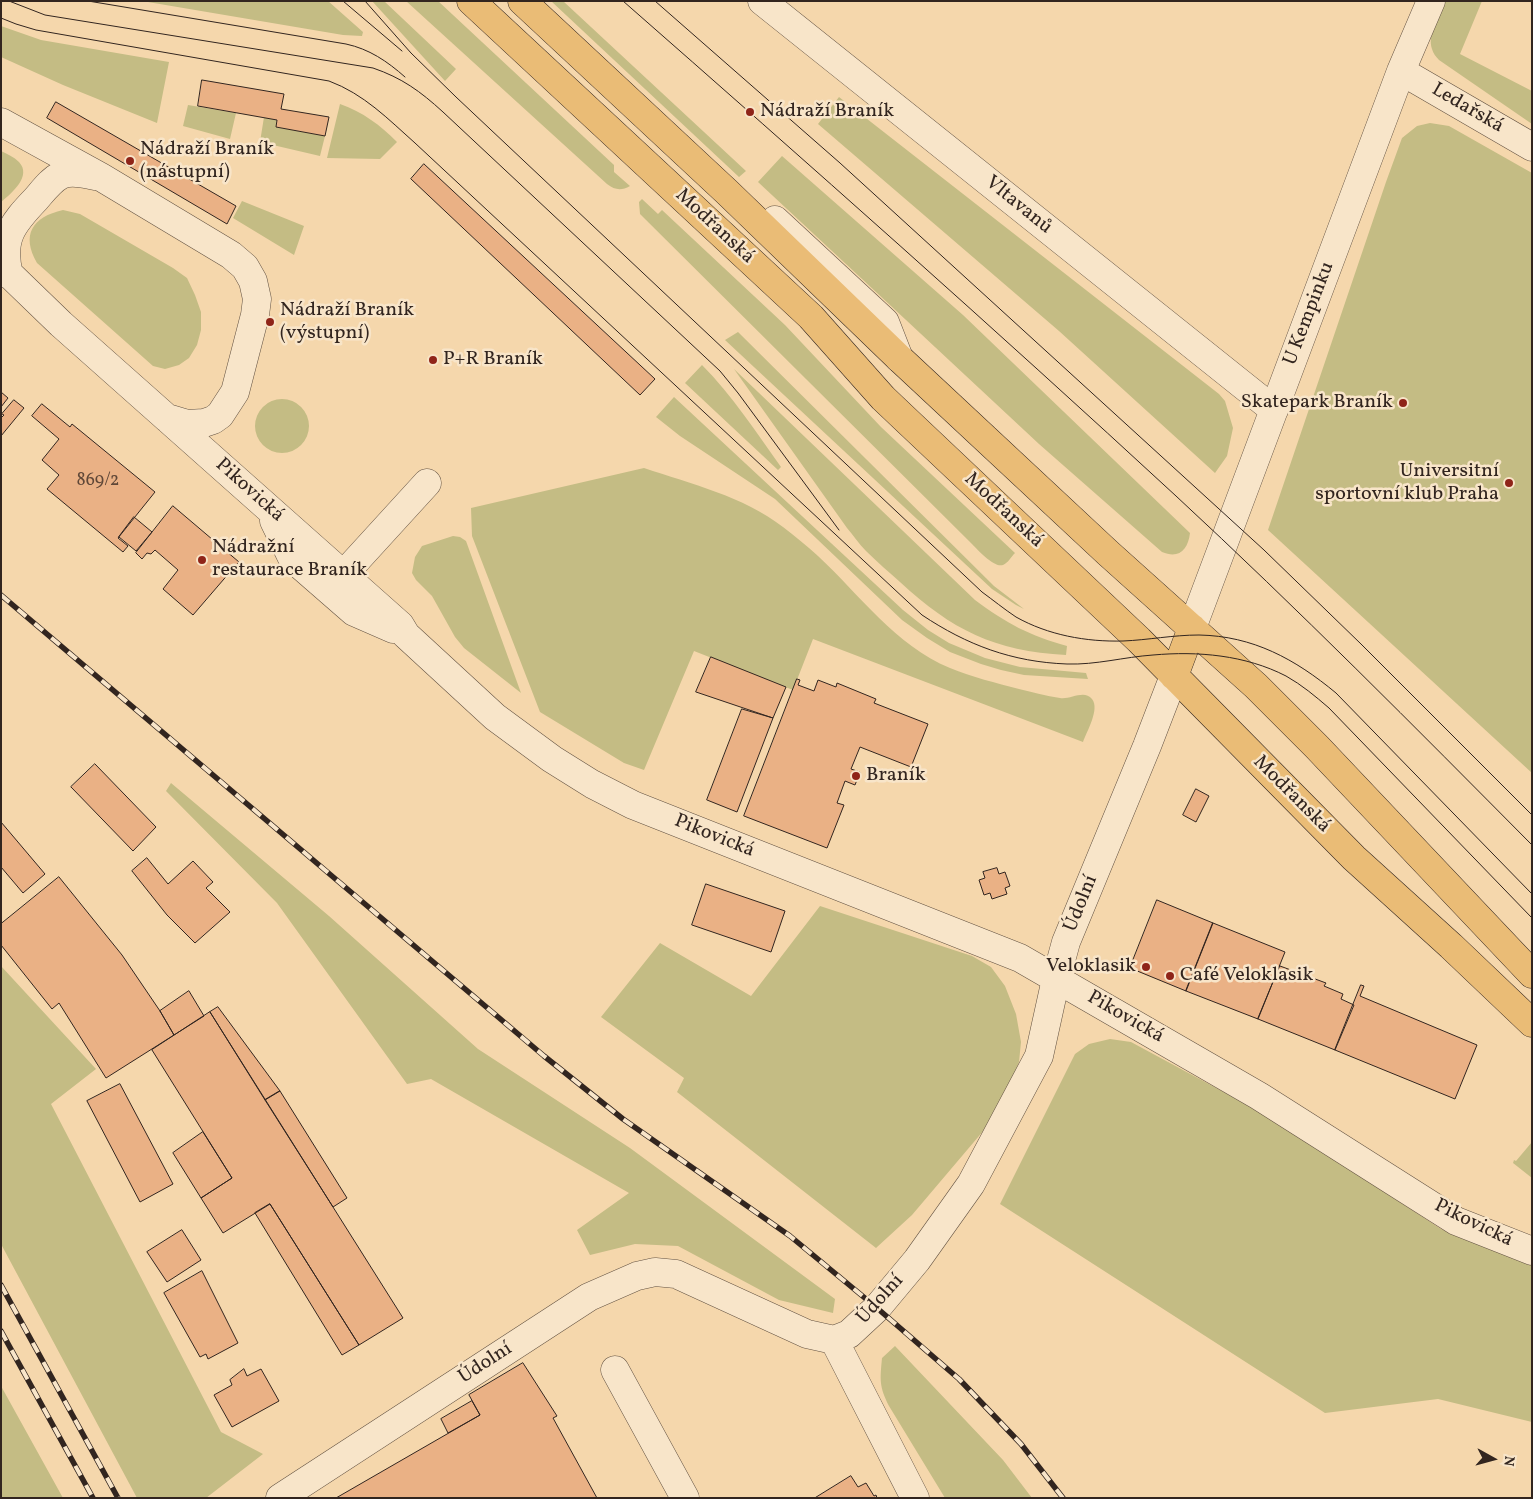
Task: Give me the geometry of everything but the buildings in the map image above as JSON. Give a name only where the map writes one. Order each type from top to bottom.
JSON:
[{"type":"main road","name":"Modřanská","points":[[471,1],[811,317],[883,398],[1071,575],[1354,858],[1532,1023]]},
{"type":"main road","name":"Modřanská","points":[[522,1],[727,192],[898,358],[1108,553],[1256,686],[1317,747],[1532,974]]},
{"type":"main road","points":[[1174,676],[1192,628]]},
{"type":"street","name":"Vltavanů","points":[[762,1],[1274,410]]},
{"type":"street","name":"U Kempinku","points":[[1192,628],[1401,71],[1430,1]]},
{"type":"street","name":"Ledařská","points":[[1401,71],[1532,147]]},
{"type":"street","points":[[1,122],[101,177],[231,255],[244,267],[253,281],[257,300],[255,315],[232,399],[220,415],[204,423],[187,424],[167,418]]},
{"type":"street","points":[[5,270],[3,244],[10,226],[52,182],[61,175],[77,173],[101,177]]},
{"type":"street","name":"Pikovická","points":[[5,270],[61,324],[400,625],[406,635],[495,717],[552,759],[592,784],[634,805],[1020,958],[1259,1096],[1456,1221],[1532,1251]]},
{"type":"street","points":[[343,575],[426,483]]},
{"type":"street","points":[[268,508],[292,558],[354,612],[406,635]]},
{"type":"street","name":"Údolní","points":[[280,1498],[589,1297],[636,1276],[656,1272],[676,1274],[808,1334],[834,1340],[849,1334],[877,1308],[916,1260],[971,1184],[1039,1056],[1066,942],[1174,676]]},
{"type":"street","points":[[834,1340],[915,1498]]},
{"type":"street","points":[[615,1370],[685,1498]]},
{"type":"shaded area","points":[[142,1],[328,1],[363,32],[362,36],[343,35]]},
{"type":"shaded area","points":[[372,1],[384,1],[456,69],[445,81]]},
{"type":"shaded area","points":[[406,1],[438,1],[614,165],[614,172],[630,186],[618,189],[607,184]]},
{"type":"shaded area","points":[[551,1],[563,1],[746,171],[739,177]]},
{"type":"shaded area","points":[[1445,1],[1482,1],[1460,54],[1532,91],[1532,124],[1439,60],[1435,55],[1432,49],[1431,37],[1434,25]]},
{"type":"shaded area","points":[[1,26],[41,40],[169,62],[157,123],[63,85],[1,57]]},
{"type":"shaded area","points":[[839,97],[1219,394],[1225,401],[1233,428],[1227,456],[1215,473],[1059,331],[818,124]]},
{"type":"shaded area","points":[[340,104],[371,120],[397,142],[380,159],[327,158]]},
{"type":"shaded area","points":[[188,105],[236,113],[230,139],[183,126]]},
{"type":"shaded area","points":[[264,117],[277,120],[276,127],[325,136],[320,156],[260,142]]},
{"type":"shaded area","points":[[1430,123],[1449,126],[1532,173],[1532,773],[1268,530],[1402,138],[1417,126]]},
{"type":"shaded area","points":[[1,151],[19,162],[23,173],[19,184],[1,202]]},
{"type":"shaded area","points":[[782,156],[963,315],[1190,533],[1187,544],[1182,552],[1168,554],[1162,552],[1039,444],[758,182]]},
{"type":"shaded area","points":[[642,199],[658,214],[662,210],[785,325],[881,427],[1015,553],[1008,561],[1003,565],[999,565],[986,558],[640,214],[639,202]]},
{"type":"shaded area","points":[[242,201],[304,226],[294,255],[233,218]]},
{"type":"shaded area","points":[[63,210],[80,214],[187,278],[201,312],[201,330],[197,345],[189,358],[179,365],[165,369],[153,366],[37,263],[30,244],[32,229],[44,217]]},
{"type":"shaded area","points":[[738,332],[994,586],[1024,609],[992,589],[725,340]]},
{"type":"shaded area","points":[[702,365],[734,401],[753,427],[781,467],[778,470],[685,383]]},
{"type":"shaded area","points":[[734,369],[975,600],[1019,628],[1041,638],[1067,646],[1066,655],[1040,653],[996,643],[956,625],[919,599],[858,542]]},
{"type":"shaded area","points":[[674,397],[903,610],[928,630],[949,643],[985,658],[1020,667],[1086,673],[1088,679],[1024,675],[1001,670],[950,652],[927,638],[902,620],[775,499],[680,436],[656,417]]},
{"type":"shaded area","points":[[282,399],[292,401],[301,407],[307,416],[309,426],[307,436],[301,445],[292,451],[282,453],[272,451],[263,445],[257,436],[255,426],[257,416],[263,407],[272,401]]},
{"type":"shaded area","points":[[644,468],[734,499],[767,516],[818,556],[895,633],[930,658],[950,668],[984,680],[1019,689],[1060,698],[1081,695],[1089,696],[1095,708],[1083,742],[813,639],[793,690],[694,651],[644,770],[624,763],[540,712],[472,536],[471,508]]},
{"type":"shaded area","points":[[453,536],[460,537],[466,541],[521,693],[464,648],[455,637],[432,596],[416,580],[412,573],[415,557],[422,546]]},
{"type":"shaded area","points":[[171,783],[329,916],[478,1049],[630,1148],[835,1299],[833,1313],[779,1300],[678,1246],[635,1244],[590,1255],[577,1230],[629,1193],[431,1079],[407,1084],[277,903],[166,791]]},
{"type":"shaded area","points":[[820,906],[972,956],[991,967],[1005,986],[1016,1014],[1021,1042],[1019,1062],[1001,1110],[912,1215],[876,1248],[677,1092],[684,1078],[601,1017],[660,943],[751,996]]},
{"type":"shaded area","points":[[1,966],[96,1069],[51,1104],[221,1432],[263,1454],[206,1498],[137,1498],[1,1244]]},
{"type":"shaded area","points":[[1110,1039],[1131,1042],[1270,1117],[1441,1229],[1532,1265],[1532,1422],[1438,1399],[1325,1413],[1000,1204],[1075,1054],[1089,1044]]},
{"type":"shaded area","points":[[1532,1142],[1532,1178],[1513,1163]]},
{"type":"shaded area","points":[[895,1346],[1003,1460],[1032,1498],[945,1498],[883,1393],[881,1378],[882,1358]]},
{"type":"shaded area","points":[[1,1386],[63,1498],[1,1498]]},
{"type":"tram line","points":[[9,1],[45,15],[373,68],[393,76],[410,86],[443,112],[720,371],[839,530]]},
{"type":"tram line","points":[[88,1],[346,44],[377,56],[405,77]]},
{"type":"tram line","points":[[343,1],[402,51]]},
{"type":"tram line","points":[[365,1],[411,53],[456,97],[982,592],[1016,617],[1028,623],[1054,633],[1081,639],[1109,641],[1189,635],[1219,636],[1255,645],[1289,660],[1336,693],[1532,894]]},
{"type":"tram line","points":[[623,1],[901,247],[1176,496],[1311,625],[1532,845]]},
{"type":"tram line","points":[[655,1],[840,163],[1264,550],[1532,815]]},
{"type":"tram line","points":[[1,18],[36,30],[329,81],[342,86],[375,108],[415,143],[922,615],[973,643],[1009,656],[1027,660],[1078,664],[1153,655],[1204,654],[1254,663],[1286,676],[1329,708],[1532,918]]},
{"type":"railway","points":[[1,595],[544,1056],[623,1119],[790,1236],[877,1308],[959,1379],[1021,1444],[1063,1498]]},
{"type":"railway","points":[[1,1285],[118,1498]]},
{"type":"railway","points":[[1,1331],[93,1498]]},
{"type":"place","name":"Nádraží Braník","points":[[750,112]]},
{"type":"place","name":"Nádraží Braník (nástupní)","points":[[130,161]]},
{"type":"place","name":"Nádraží Braník (výstupní)","points":[[270,322]]},
{"type":"place","name":"P+R Braník","points":[[433,360]]},
{"type":"place","name":"Skatepark Braník","points":[[1403,403]]},
{"type":"place","name":"Universitní sportovní klub Praha","points":[[1509,483]]},
{"type":"place","name":"Nádražní restaurace Braník","points":[[202,560]]},
{"type":"place","name":"Braník","points":[[856,776]]},
{"type":"place","name":"Veloklasik","points":[[1146,967]]},
{"type":"place","name":"Café Veloklasik","points":[[1170,976]]}]
